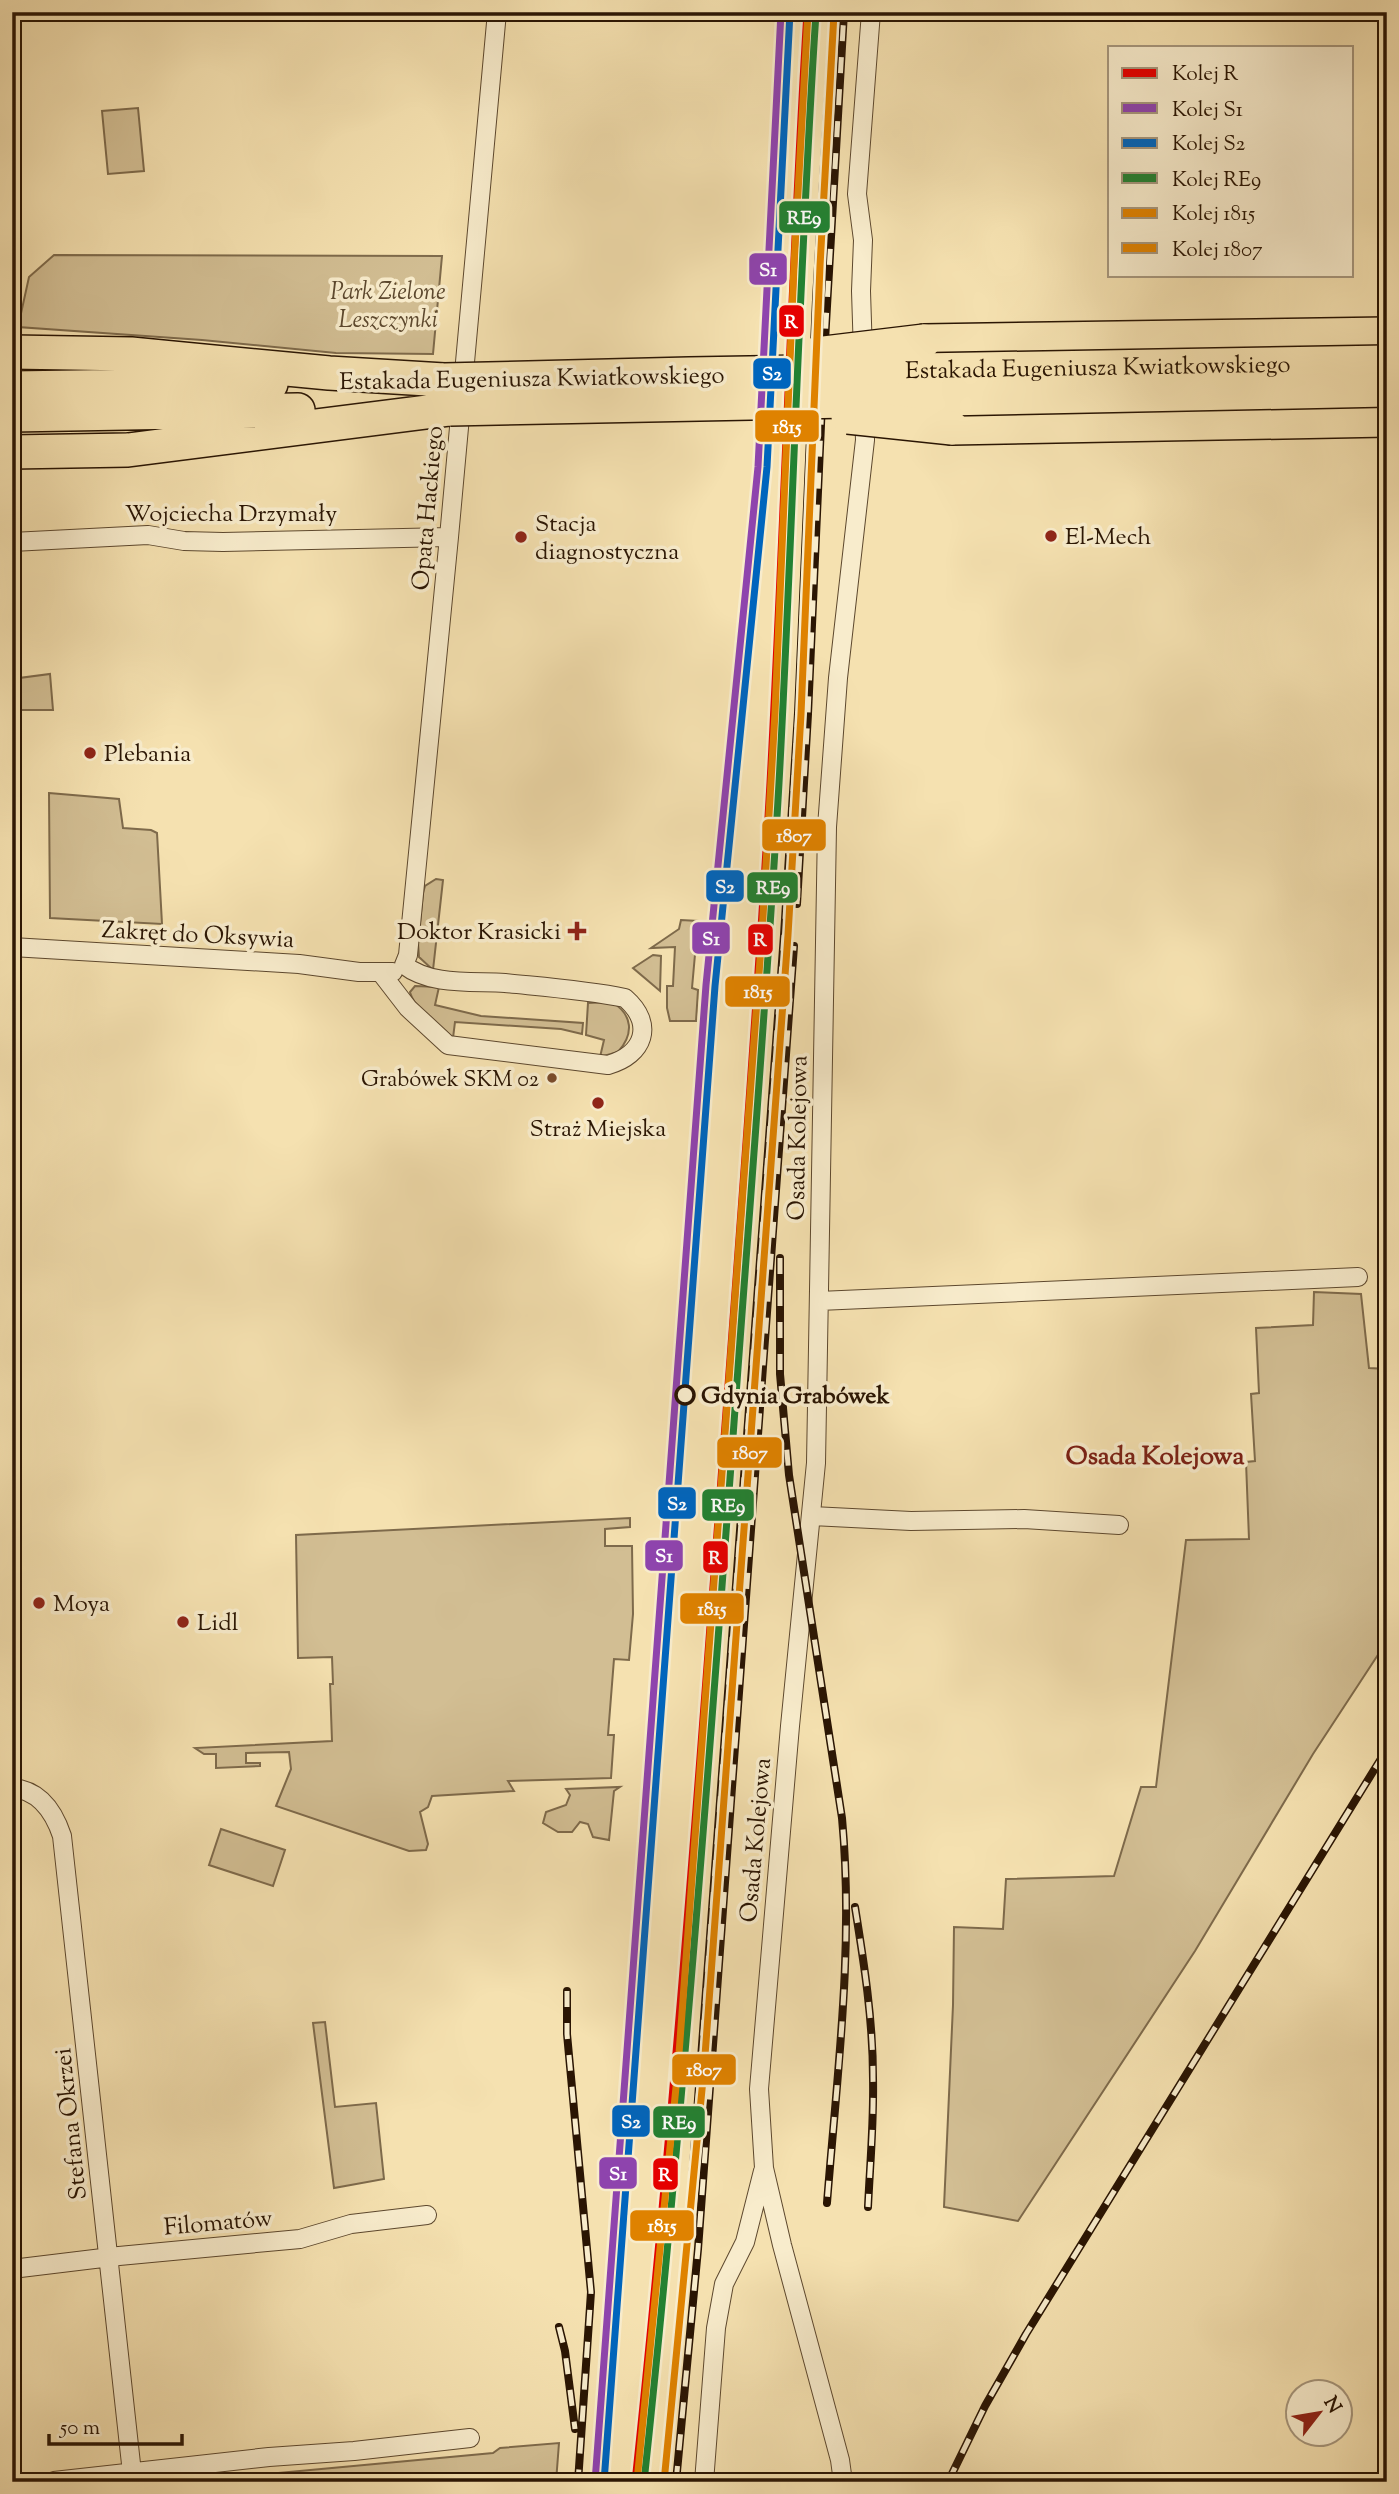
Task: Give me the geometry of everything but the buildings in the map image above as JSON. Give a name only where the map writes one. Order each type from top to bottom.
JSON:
[{"type":"highway","points":[[689,374],[835,350],[924,341],[1387,334]]},
{"type":"highway","points":[[12,352],[131,354],[328,373],[447,394]]},
{"type":"highway","name":"Estakada Eugeniusza Kwiatkowskiego","points":[[12,415],[447,394],[689,374],[1387,362]]},
{"type":"highway","name":"Estakada Eugeniusza Kwiatkowskiego","points":[[12,388],[447,394],[710,402],[1387,390]]},
{"type":"highway","points":[[12,452],[128,450],[447,394]]},
{"type":"highway","points":[[710,402],[952,428],[1387,420]]},
{"type":"street","name":"Opata Hackiego","points":[[404,965],[408,955],[449,537],[497,12]]},
{"type":"street","name":"Osada Kolejowa","points":[[844,2482],[764,2168],[759,2089],[816,1463],[827,827],[838,678],[864,440],[861,291],[863,240],[857,194],[872,12]]},
{"type":"street","points":[[1387,362],[987,368],[901,363],[863,386],[901,410],[988,397],[1387,390]]},
{"type":"street","name":"Wojciecha Drzymały","points":[[12,542],[148,535],[184,541],[223,542],[449,537]]},
{"type":"street","name":"Zakręt do Oksywia","points":[[12,947],[299,964],[381,973],[397,971],[404,965]]},
{"type":"street","points":[[381,973],[408,1008],[448,1045],[608,1065],[629,1057],[637,1049],[642,1035],[638,1014],[625,998],[438,979],[415,973],[404,965]]},
{"type":"street","points":[[819,1301],[1358,1277]]},
{"type":"street","points":[[812,1516],[911,1521],[1024,1519],[1119,1525]]},
{"type":"street","name":"Stefana Okrzei","points":[[12,1788],[33,1794],[47,1805],[57,1820],[62,1836],[132,2477]]},
{"type":"street","name":"Osada Kolejowa","points":[[704,2482],[716,2328],[724,2284],[744,2242],[764,2168]]},
{"type":"street","name":"Filomatów","points":[[12,2269],[300,2239],[351,2224],[427,2215]]},
{"type":"street","points":[[54,2482],[132,2477],[470,2438]]},
{"type":"green space","points":[[138,108],[144,171],[108,174],[102,111]]},
{"type":"green space","name":"Park Zielone Leszczynki","points":[[54,255],[442,256],[433,354],[336,353],[18,327],[29,277]]},
{"type":"green space","points":[[50,674],[53,710],[12,710],[12,679]]},
{"type":"green space","points":[[49,793],[119,799],[123,828],[157,833],[162,924],[50,918]]},
{"type":"green space","points":[[436,879],[443,880],[433,970],[419,957],[418,943],[423,893],[425,886]]},
{"type":"green space","points":[[681,920],[698,921],[692,988],[698,990],[696,1021],[670,1021],[667,986],[673,986],[675,947],[651,948],[679,929]]},
{"type":"green space","points":[[653,955],[661,956],[660,991],[633,968]]},
{"type":"green space","points":[[415,986],[439,987],[435,1005],[481,1016],[583,1023],[582,1034],[561,1029],[455,1022],[453,1038],[421,1011],[410,992]]},
{"type":"green space","points":[[612,1002],[624,1013],[629,1032],[618,1052],[600,1057],[604,1040],[586,1035],[588,1003]]},
{"type":"green space","points":[[1314,1292],[1361,1294],[1369,1368],[1387,1369],[1387,1641],[1313,1754],[1195,1951],[1018,2221],[944,2207],[954,1927],[1003,1929],[1006,1879],[1114,1876],[1141,1787],[1156,1787],[1186,1540],[1249,1539],[1246,1462],[1255,1461],[1251,1394],[1259,1393],[1256,1328],[1313,1325]]},
{"type":"green space","points":[[630,1518],[630,1527],[605,1529],[605,1546],[632,1546],[633,1614],[629,1660],[614,1659],[608,1735],[614,1735],[611,1778],[508,1781],[514,1791],[432,1796],[428,1807],[420,1812],[428,1844],[426,1850],[409,1851],[276,1806],[291,1769],[289,1752],[246,1753],[246,1763],[260,1763],[260,1766],[216,1768],[216,1754],[204,1754],[195,1748],[332,1741],[332,1657],[298,1658],[296,1535]]},
{"type":"green space","points":[[620,1787],[614,1791],[609,1840],[593,1837],[588,1824],[580,1822],[572,1832],[558,1832],[543,1823],[546,1812],[566,1805],[570,1795],[566,1789]]},
{"type":"green space","points":[[221,1829],[285,1850],[273,1886],[209,1865]]},
{"type":"green space","points":[[325,2022],[335,2107],[376,2103],[384,2179],[334,2188],[313,2023]]},
{"type":"green space","points":[[559,2443],[556,2482],[182,2482],[493,2453],[500,2448]]},
{"type":"railway","points":[[663,2482],[691,2194],[784,935],[798,713],[816,300],[833,12]]},
{"type":"railway","points":[[797,904],[844,12]]},
{"type":"railway","points":[[676,2482],[698,2249],[794,946]]},
{"type":"railway","points":[[780,1258],[780,1374],[789,1475],[842,1818],[845,1866],[843,2011],[827,2203]]},
{"type":"railway","points":[[948,2482],[985,2406],[1026,2334],[1387,1749]]},
{"type":"railway","points":[[855,1907],[873,2056],[868,2207]]},
{"type":"railway","points":[[567,1991],[567,2034],[591,2292],[578,2482]]},
{"type":"railway","points":[[559,2327],[565,2351],[575,2429]]},
{"type":"rail line","name":"S1","points":[[595,2482],[706,985],[758,467],[781,12]]},
{"type":"rail line","name":"S2","points":[[604,2482],[715,986],[767,467],[790,12]]},
{"type":"rail line","name":"R","points":[[635,2482],[683,1974],[754,1039],[770,783],[807,12]]},
{"type":"rail line","name":"1815","points":[[637,2481],[678,2067],[762,933],[808,12]]},
{"type":"rail line","name":"RE9","points":[[644,2482],[681,2101],[702,1847],[768,954],[784,687],[816,13]]},
{"type":"rail line","name":"1807","points":[[664,2482],[704,2069],[788,935],[834,13]]},
{"type":"place","name":"El-Mech","points":[[1051,536]]},
{"type":"place","name":"Stacja diagnostyczna","points":[[521,537]]},
{"type":"place","name":"Plebania","points":[[90,753]]},
{"type":"place","name":"Doktor Krasicki","points":[[577,931]]},
{"type":"place","name":"Grabówek SKM 02","points":[[552,1078]]},
{"type":"place","name":"Straż Miejska","points":[[598,1103]]},
{"type":"place","name":"Gdynia Grabówek","points":[[685,1395]]},
{"type":"place","name":"Moya","points":[[39,1603]]},
{"type":"place","name":"Lidl","points":[[183,1622]]},
{"type":"district","name":"Osada Kolejowa","points":[[1155,1455]]}]
